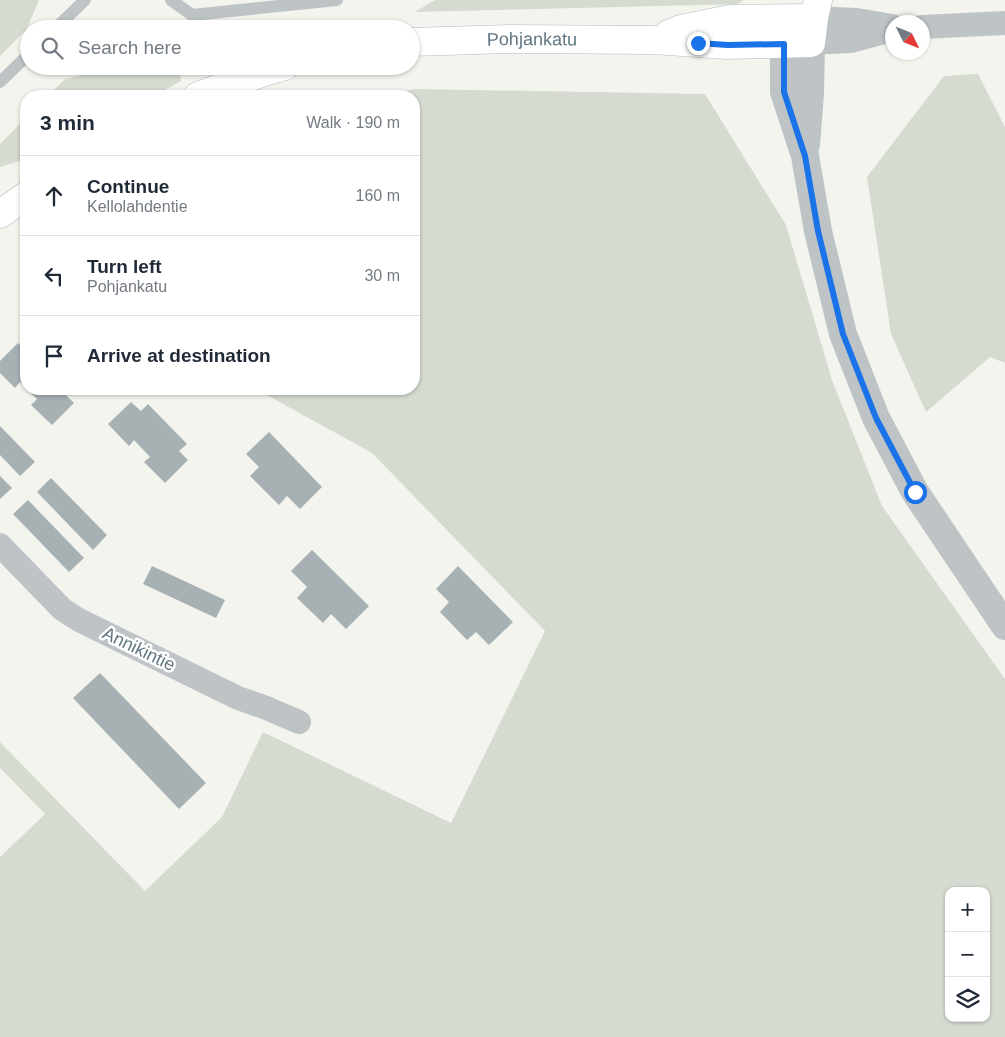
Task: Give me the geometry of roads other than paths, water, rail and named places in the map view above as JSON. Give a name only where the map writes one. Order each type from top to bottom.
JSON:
[{"type":"main road","points":[[730,20],[757,0]]},
{"type":"main road","name":"Pohjankatu","points":[[654,40],[681,29],[730,20],[801,21]]},
{"type":"main road","name":"Pohjankatu","points":[[420,42],[510,39],[654,40],[728,45],[801,21]]},
{"type":"main road","points":[[214,90],[256,75]]},
{"type":"main road","points":[[0,214],[20,200]]},
{"type":"street","points":[[801,21],[857,20],[885,25]]},
{"type":"street","points":[[801,21],[851,41],[885,32]]},
{"type":"street","points":[[801,21],[784,92],[805,156],[818,231],[843,334],[876,418],[915,492],[1005,626]]},
{"type":"street","points":[[930,26],[1005,22]]},
{"type":"street","name":"Annikintie","points":[[0,544],[62,609],[79,620],[238,698],[299,722]]},
{"type":"lane","points":[[64,20],[85,0]]},
{"type":"lane","points":[[171,0],[192,15],[337,0]]},
{"type":"lane","points":[[0,82],[20,63]]}]
